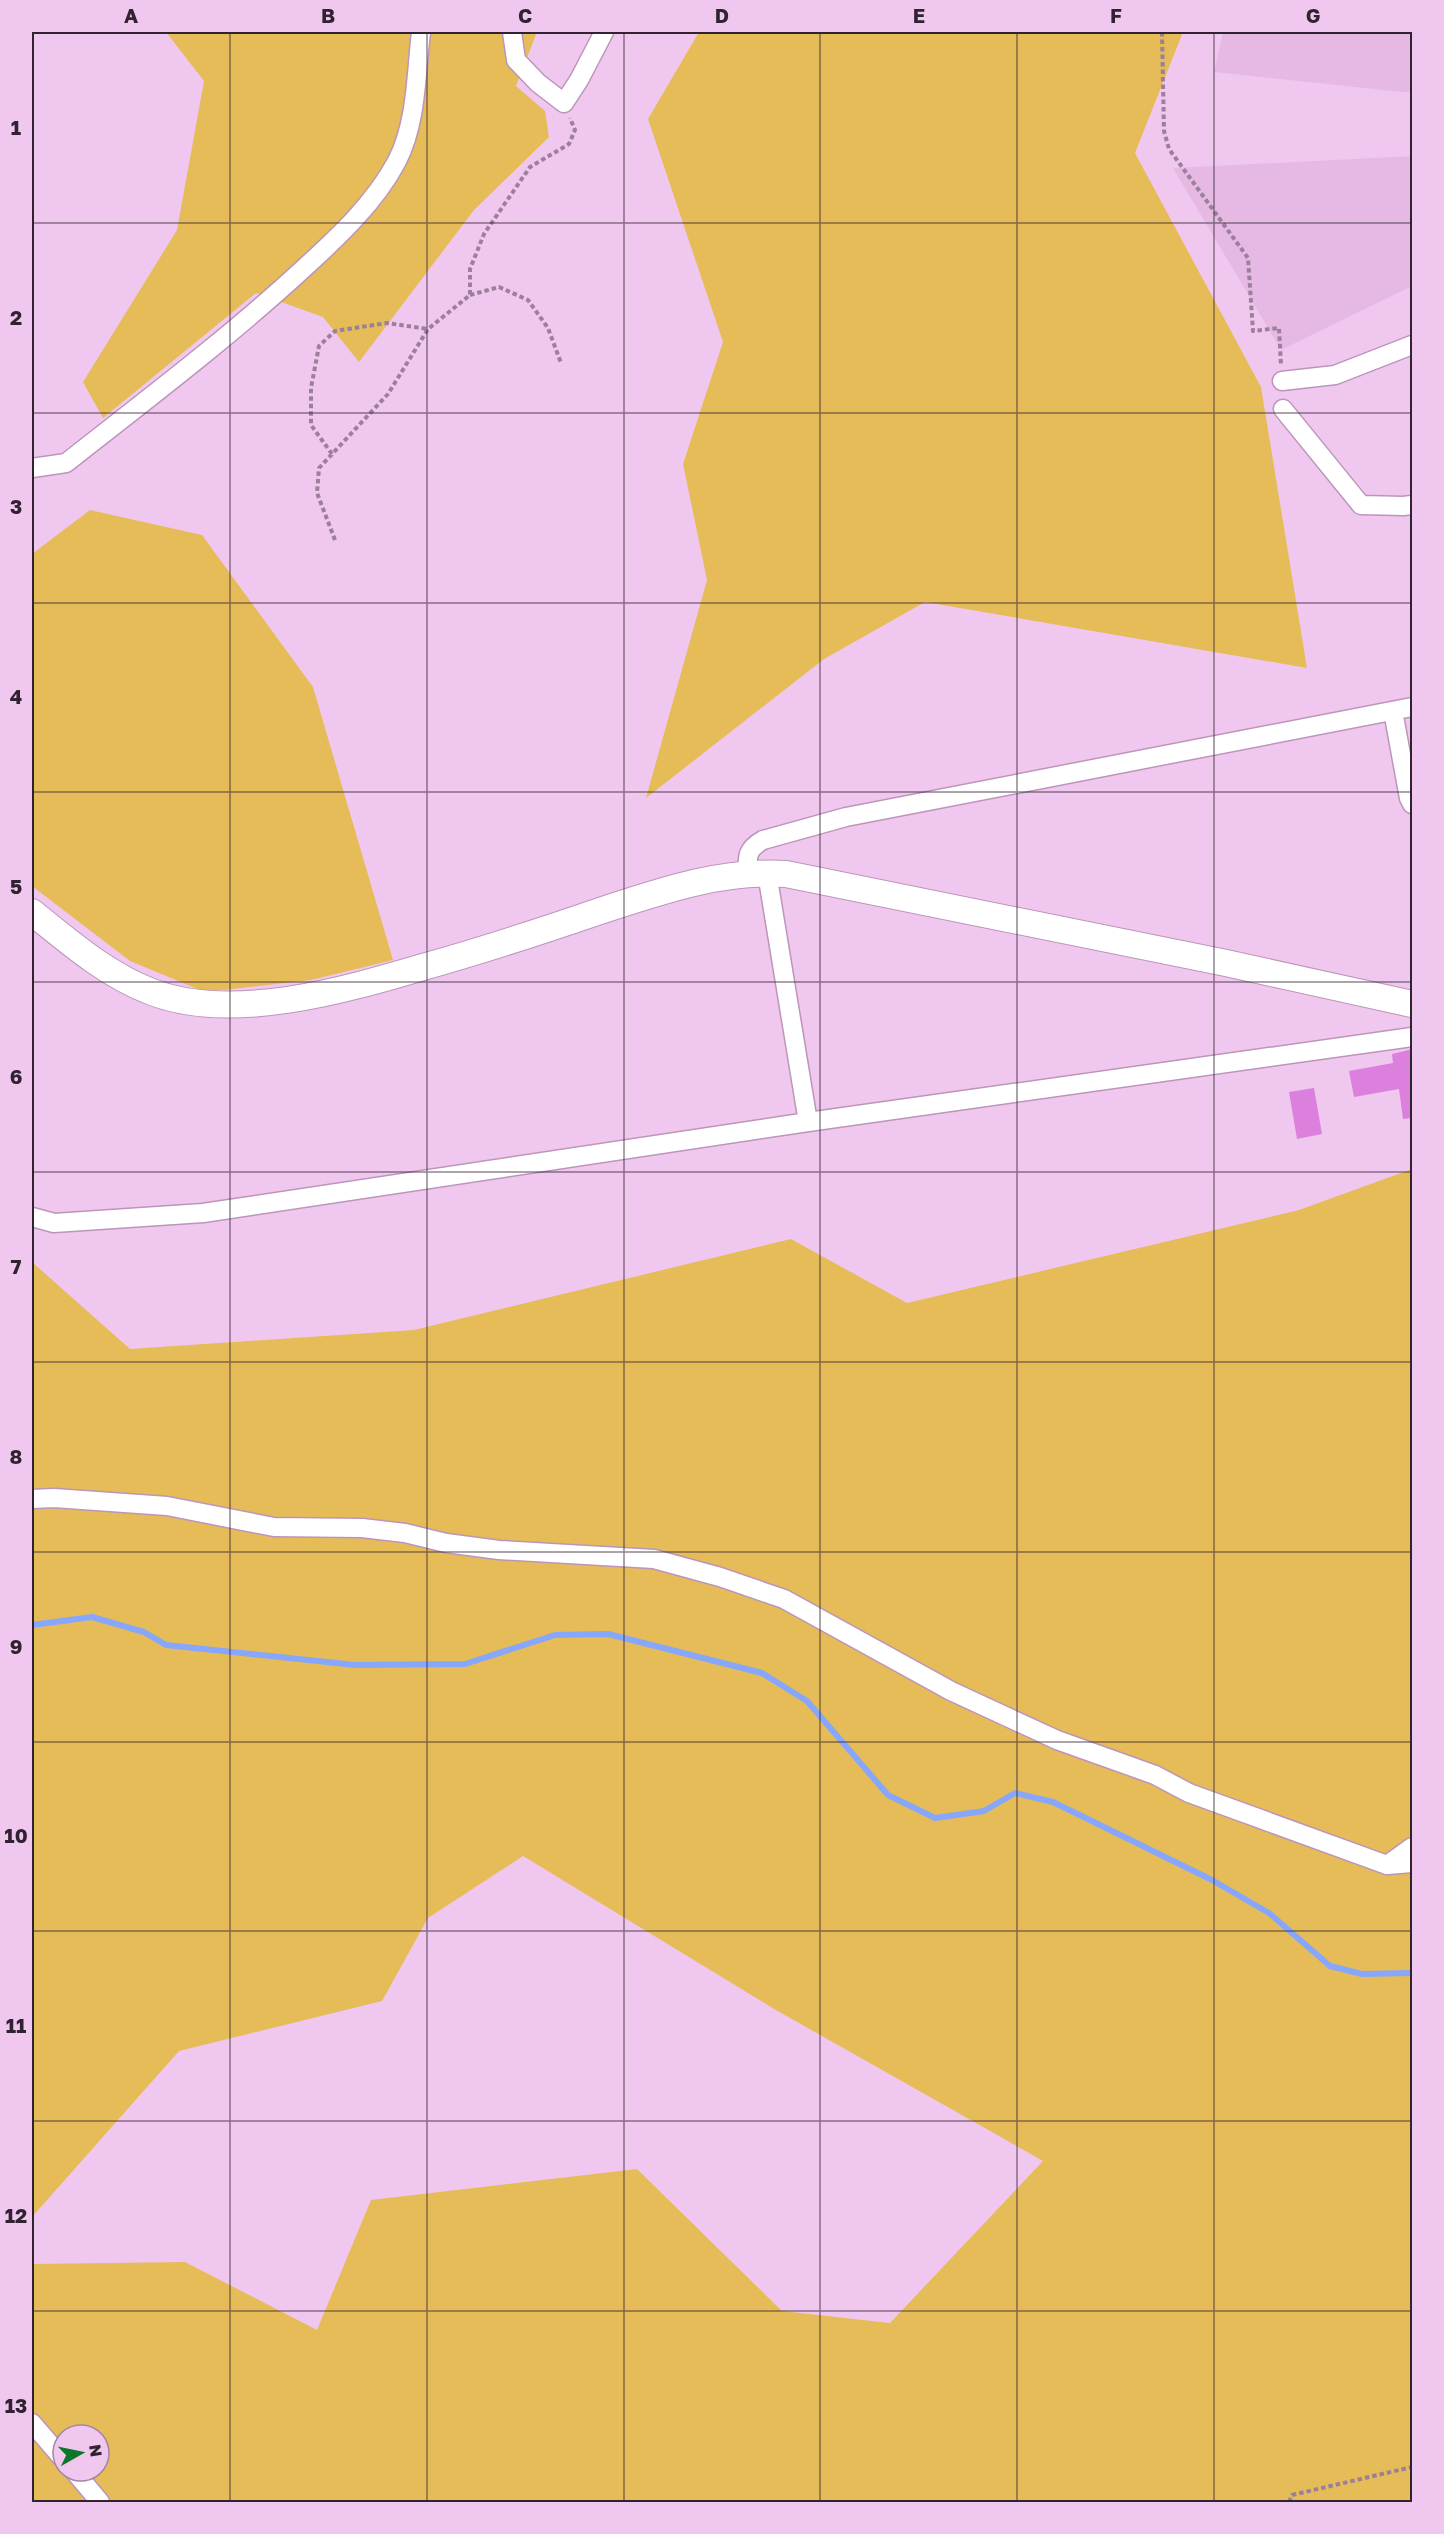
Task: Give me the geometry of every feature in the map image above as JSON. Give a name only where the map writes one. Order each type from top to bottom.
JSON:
[{"type":"street","points":[[32,468],[66,463],[250,318],[328,246],[374,197],[398,160],[412,116],[421,32]]},
{"type":"street","points":[[512,32],[516,60],[538,83],[564,103],[604,32]]},
{"type":"street","points":[[1282,381],[1335,375],[1413,345]]},
{"type":"street","points":[[1283,409],[1361,505],[1413,505]]},
{"type":"street","points":[[808,1122],[758,873],[747,856],[751,847],[757,843],[846,817],[1413,707]]},
{"type":"street","points":[[1393,711],[1409,798],[1413,804]]},
{"type":"street","points":[[32,912],[78,949],[116,974],[151,992],[179,1000],[248,1003],[301,999],[361,985],[471,953],[664,890],[711,878],[758,873],[810,878],[1413,1004]]},
{"type":"street","points":[[32,1217],[54,1223],[203,1214],[808,1122],[1413,1037]]},
{"type":"street","points":[[32,1499],[54,1498],[167,1506],[274,1527],[362,1528],[405,1533],[446,1543],[499,1550],[654,1559],[709,1574],[784,1599],[951,1691],[1057,1740],[1155,1775],[1189,1792],[1387,1864],[1413,1863]]},
{"type":"street","points":[[1387,1864],[1413,1847]]},
{"type":"street","points":[[32,2423],[51,2445]]},
{"type":"street","points":[[84,2483],[100,2502]]},
{"type":"path","points":[[1162,32],[1164,131],[1169,149],[1248,258],[1253,331],[1279,328],[1282,381]]},
{"type":"path","points":[[470,295],[470,269],[484,234],[530,167],[570,144],[575,130],[564,103]]},
{"type":"path","points":[[335,540],[317,493],[319,468],[388,394],[428,329],[470,295],[499,287],[528,300],[548,328],[561,363]]},
{"type":"path","points":[[332,454],[311,425],[311,388],[319,346],[335,330],[387,323],[428,329]]},
{"type":"path","points":[[1289,2502],[1293,2495],[1413,2467]]},
{"type":"shaded area","points":[[166,32],[537,32],[516,86],[545,111],[549,137],[474,210],[359,362],[323,317],[256,293],[103,418],[83,382],[177,230],[204,81]]},
{"type":"shaded area","points":[[699,32],[1183,32],[1135,153],[1261,387],[1307,668],[925,602],[824,659],[646,798],[707,580],[683,464],[723,342],[648,119]]},
{"type":"shaded area","points":[[1223,32],[1412,32],[1412,93],[1214,72]]},
{"type":"shaded area","points":[[1412,156],[1412,286],[1281,350],[1173,168]]},
{"type":"shaded area","points":[[90,510],[202,535],[313,687],[393,960],[311,980],[205,992],[130,961],[32,886],[32,554]]},
{"type":"shaded area","points":[[1412,1169],[1412,2502],[32,2502],[32,2264],[185,2262],[317,2330],[371,2200],[637,2169],[782,2311],[890,2323],[1043,2161],[776,2010],[523,1856],[428,1918],[382,2001],[179,2051],[32,2217],[32,1262],[130,1349],[414,1330],[791,1239],[907,1303],[1299,1210]]},
{"type":"building","points":[[1413,1049],[1413,1118],[1403,1119],[1399,1089],[1354,1097],[1349,1071],[1393,1063],[1392,1054]]},
{"type":"building","points":[[1314,1088],[1322,1134],[1297,1139],[1289,1092]]},
{"type":"waterway","points":[[32,1625],[92,1617],[144,1632],[166,1645],[355,1665],[465,1664],[555,1635],[608,1634],[762,1673],[807,1701],[888,1795],[935,1818],[984,1811],[1015,1793],[1053,1802],[1212,1880],[1269,1913],[1330,1966],[1362,1974],[1412,1973]]}]
